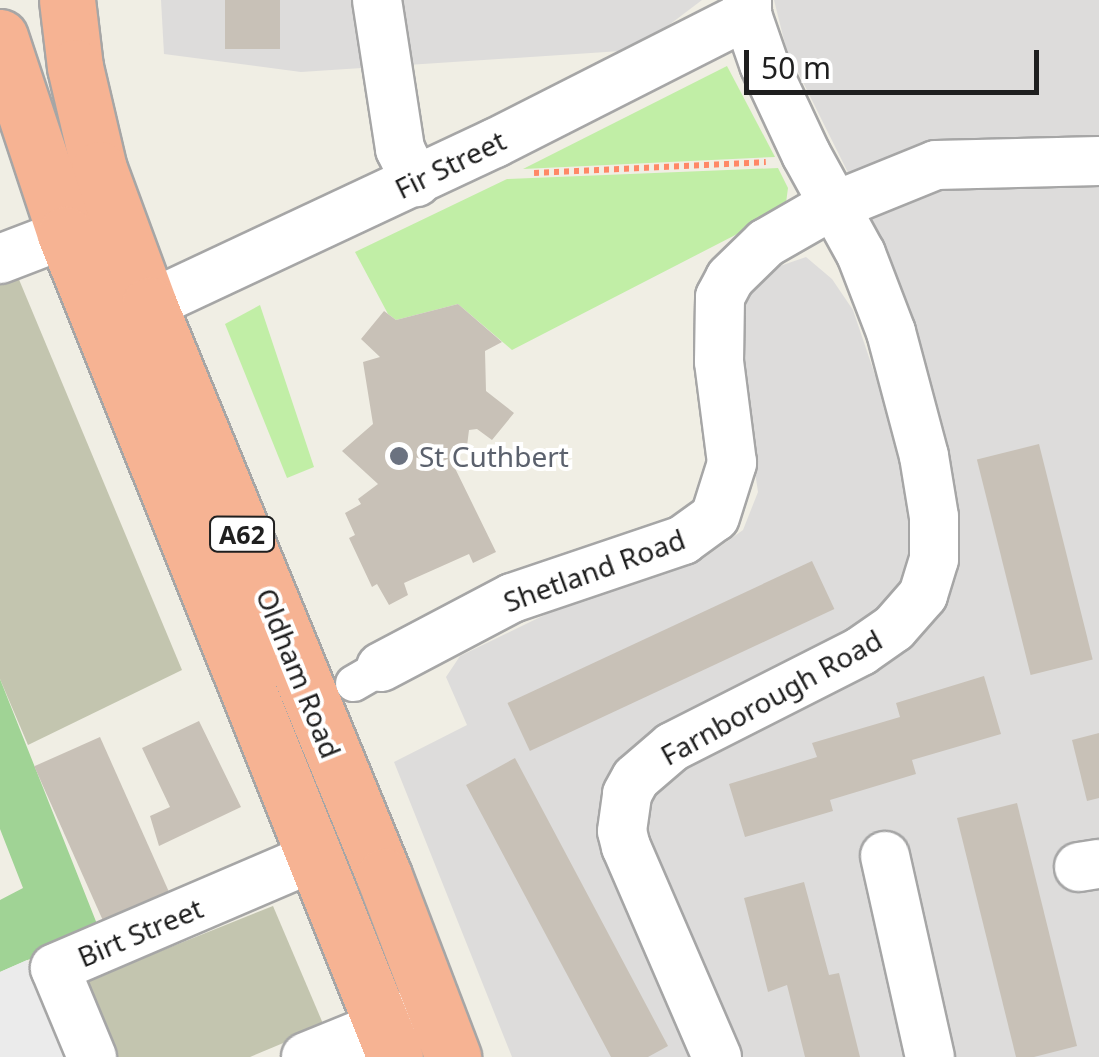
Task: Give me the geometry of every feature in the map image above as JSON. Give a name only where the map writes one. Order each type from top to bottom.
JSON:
[{"type":"highway","name":"Oldham Road","points":[[67,0],[82,104],[99,168],[149,305],[452,1057]]},
{"type":"highway","name":"Oldham Road","points":[[0,37],[66,234],[388,1041]]},
{"type":"street","points":[[377,0],[400,149],[416,182]]},
{"type":"street","name":"Fir Street","points":[[149,305],[495,143],[747,7]]},
{"type":"street","name":"Farnborough Road","points":[[717,1057],[626,847],[622,831],[627,794],[643,770],[672,747],[861,651],[894,628],[924,595],[934,558],[934,517],[917,424],[884,314],[764,64],[747,7]]},
{"type":"street","name":"Shetland Road","points":[[367,675],[512,598],[653,552],[704,528],[723,501],[732,463],[719,362],[720,297],[730,278],[766,243],[835,205],[936,164],[1099,161]]},
{"type":"street","points":[[0,259],[66,234]]},
{"type":"street","points":[[885,856],[930,1057]]},
{"type":"street","name":"Birt Street","points":[[92,1057],[56,968],[312,858]]},
{"type":"street","points":[[306,1057],[388,1041],[433,1005]]},
{"type":"path","points":[[495,143],[513,174],[782,161],[806,154]]},
{"type":"shaded area","points":[[161,0],[702,0],[636,50],[301,72],[164,54]]},
{"type":"shaded area","points":[[774,0],[1099,0],[1099,1057],[512,1057],[394,762],[467,725],[446,677],[460,656],[567,604],[704,558],[743,530],[758,492],[739,365],[740,307],[753,284],[777,267],[806,257],[832,279],[853,310],[875,375],[927,372],[885,247],[786,48]]},
{"type":"shaded area","points":[[0,234],[182,670],[28,745],[0,679]]},
{"type":"shaded area","points":[[273,906],[324,1026],[250,1057],[115,1057],[86,981]]},
{"type":"shaded area","points":[[27,960],[68,1057],[0,1057],[0,972]]},
{"type":"green space","points":[[727,66],[775,157],[523,169]]},
{"type":"green space","points":[[778,168],[788,188],[786,203],[778,213],[512,350],[458,304],[396,320],[388,314],[355,252],[507,179]]},
{"type":"green space","points":[[260,305],[314,467],[287,478],[225,324]]},
{"type":"green space","points":[[0,679],[99,929],[0,972],[0,900],[23,888],[0,829]]},
{"type":"building","points":[[225,0],[280,0],[280,49],[225,49]]},
{"type":"building","name":"St Cuthbert","points":[[458,304],[502,342],[485,351],[486,391],[514,413],[492,440],[477,429],[469,430],[467,446],[453,446],[451,460],[496,552],[473,563],[469,554],[404,583],[408,595],[389,605],[377,584],[372,587],[349,538],[355,535],[345,513],[361,504],[358,499],[378,484],[342,451],[373,424],[363,362],[380,357],[361,339],[384,311],[396,320]]},
{"type":"building","points":[[1039,444],[1093,659],[1031,675],[977,459]]},
{"type":"building","points":[[812,561],[834,609],[530,751],[507,703]]},
{"type":"building","points":[[984,676],[1001,734],[912,760],[916,774],[830,800],[833,811],[745,837],[729,784],[817,757],[812,743],[900,717],[896,703]]},
{"type":"building","points":[[199,721],[241,807],[159,846],[150,816],[170,807],[142,748]]},
{"type":"building","points":[[1099,733],[1099,798],[1087,801],[1072,740]]},
{"type":"building","points":[[100,737],[169,892],[103,922],[34,766]]},
{"type":"building","points":[[515,758],[668,1046],[648,1057],[611,1057],[466,785]]},
{"type":"building","points":[[1017,803],[1077,1046],[1034,1057],[1016,1057],[957,818]]},
{"type":"building","points":[[804,882],[829,975],[839,973],[860,1057],[805,1057],[787,985],[768,992],[744,898]]},
{"type":"place","name":"St Cuthbert","points":[[399,456]]}]
